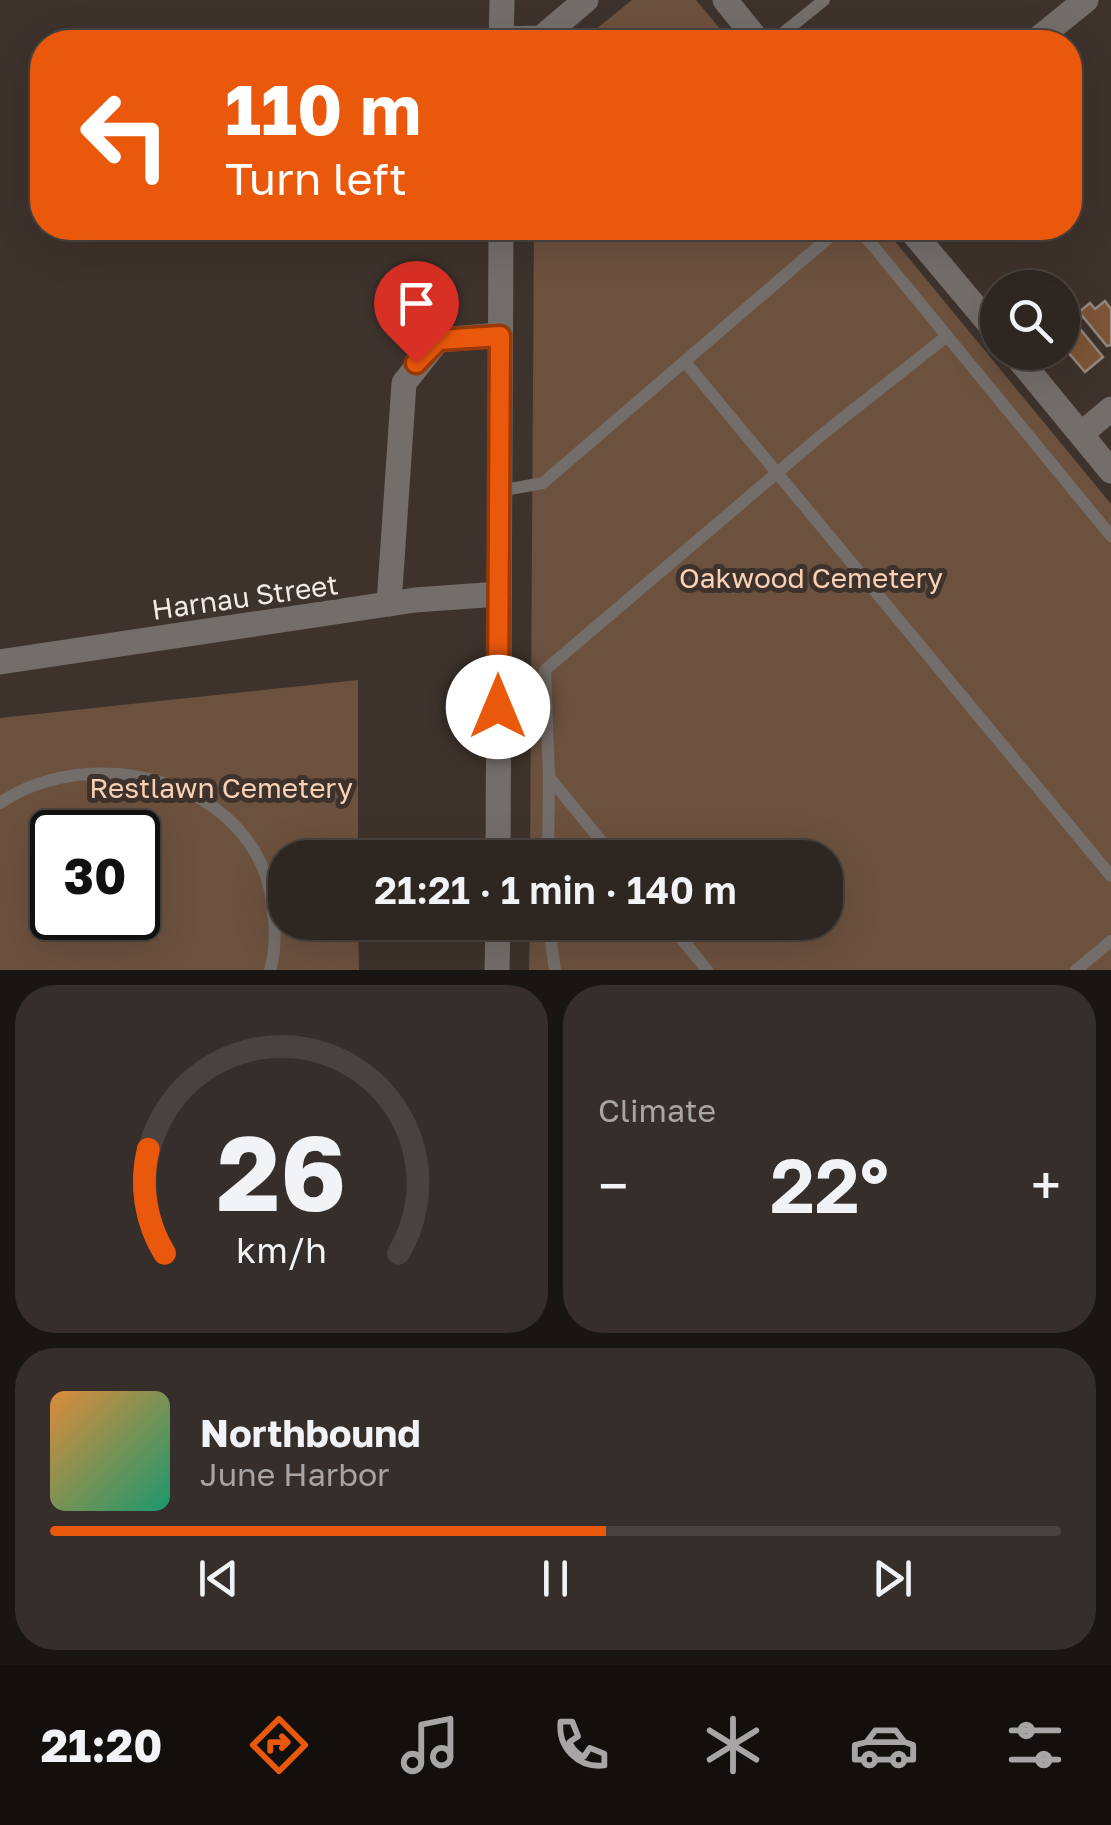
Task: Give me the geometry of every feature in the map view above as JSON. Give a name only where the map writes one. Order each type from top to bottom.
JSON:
[{"type":"street","points":[[502,0],[502,30]]},
{"type":"street","points":[[550,30],[586,0]]},
{"type":"street","points":[[725,0],[749,30]]},
{"type":"street","points":[[1049,30],[1086,0]]},
{"type":"street","points":[[498,840],[500,240]]},
{"type":"street","points":[[919,240],[980,313]]},
{"type":"street","points":[[388,604],[404,383],[438,340],[500,336]]},
{"type":"street","points":[[1028,370],[1111,471]]},
{"type":"street","points":[[1081,434],[1111,409]]},
{"type":"street","name":"Harnau Street","points":[[0,662],[388,604],[499,594]]},
{"type":"street","points":[[498,940],[498,970]]},
{"type":"lane","points":[[787,30],[824,0]]},
{"type":"lane","points":[[499,491],[543,484],[826,240]]},
{"type":"lane","points":[[868,240],[1111,536]]},
{"type":"lane","points":[[548,840],[545,670],[779,471],[947,336]]},
{"type":"lane","points":[[686,363],[1111,876]]},
{"type":"lane","points":[[0,803],[59,778],[113,774],[151,776],[195,794],[230,820],[253,850],[270,886],[275,923],[270,970]]},
{"type":"lane","points":[[548,777],[600,840]]},
{"type":"lane","points":[[551,940],[555,970]]},
{"type":"lane","points":[[683,940],[707,970]]},
{"type":"lane","points":[[1076,970],[1111,941]]},
{"type":"green space","points":[[632,0],[696,0],[721,30],[595,30]]},
{"type":"green space","name":"Oakwood Cemetery","points":[[534,240],[894,240],[980,345],[980,370],[1001,370],[1111,504],[1111,970],[529,970],[530,940],[843,940],[843,840],[530,840]]},
{"type":"green space","name":"Restlawn Cemetery","points":[[358,680],[358,840],[268,840],[268,940],[358,940],[359,970],[0,970],[0,718]]},
{"type":"building","points":[[1105,301],[1111,309],[1111,345],[1107,346],[1080,313],[1090,303],[1095,309]]},
{"type":"building","points":[[1080,329],[1103,357],[1085,372],[1080,366]]},
{"type":"route","points":[[416,363],[438,340],[500,336],[498,707]]}]
